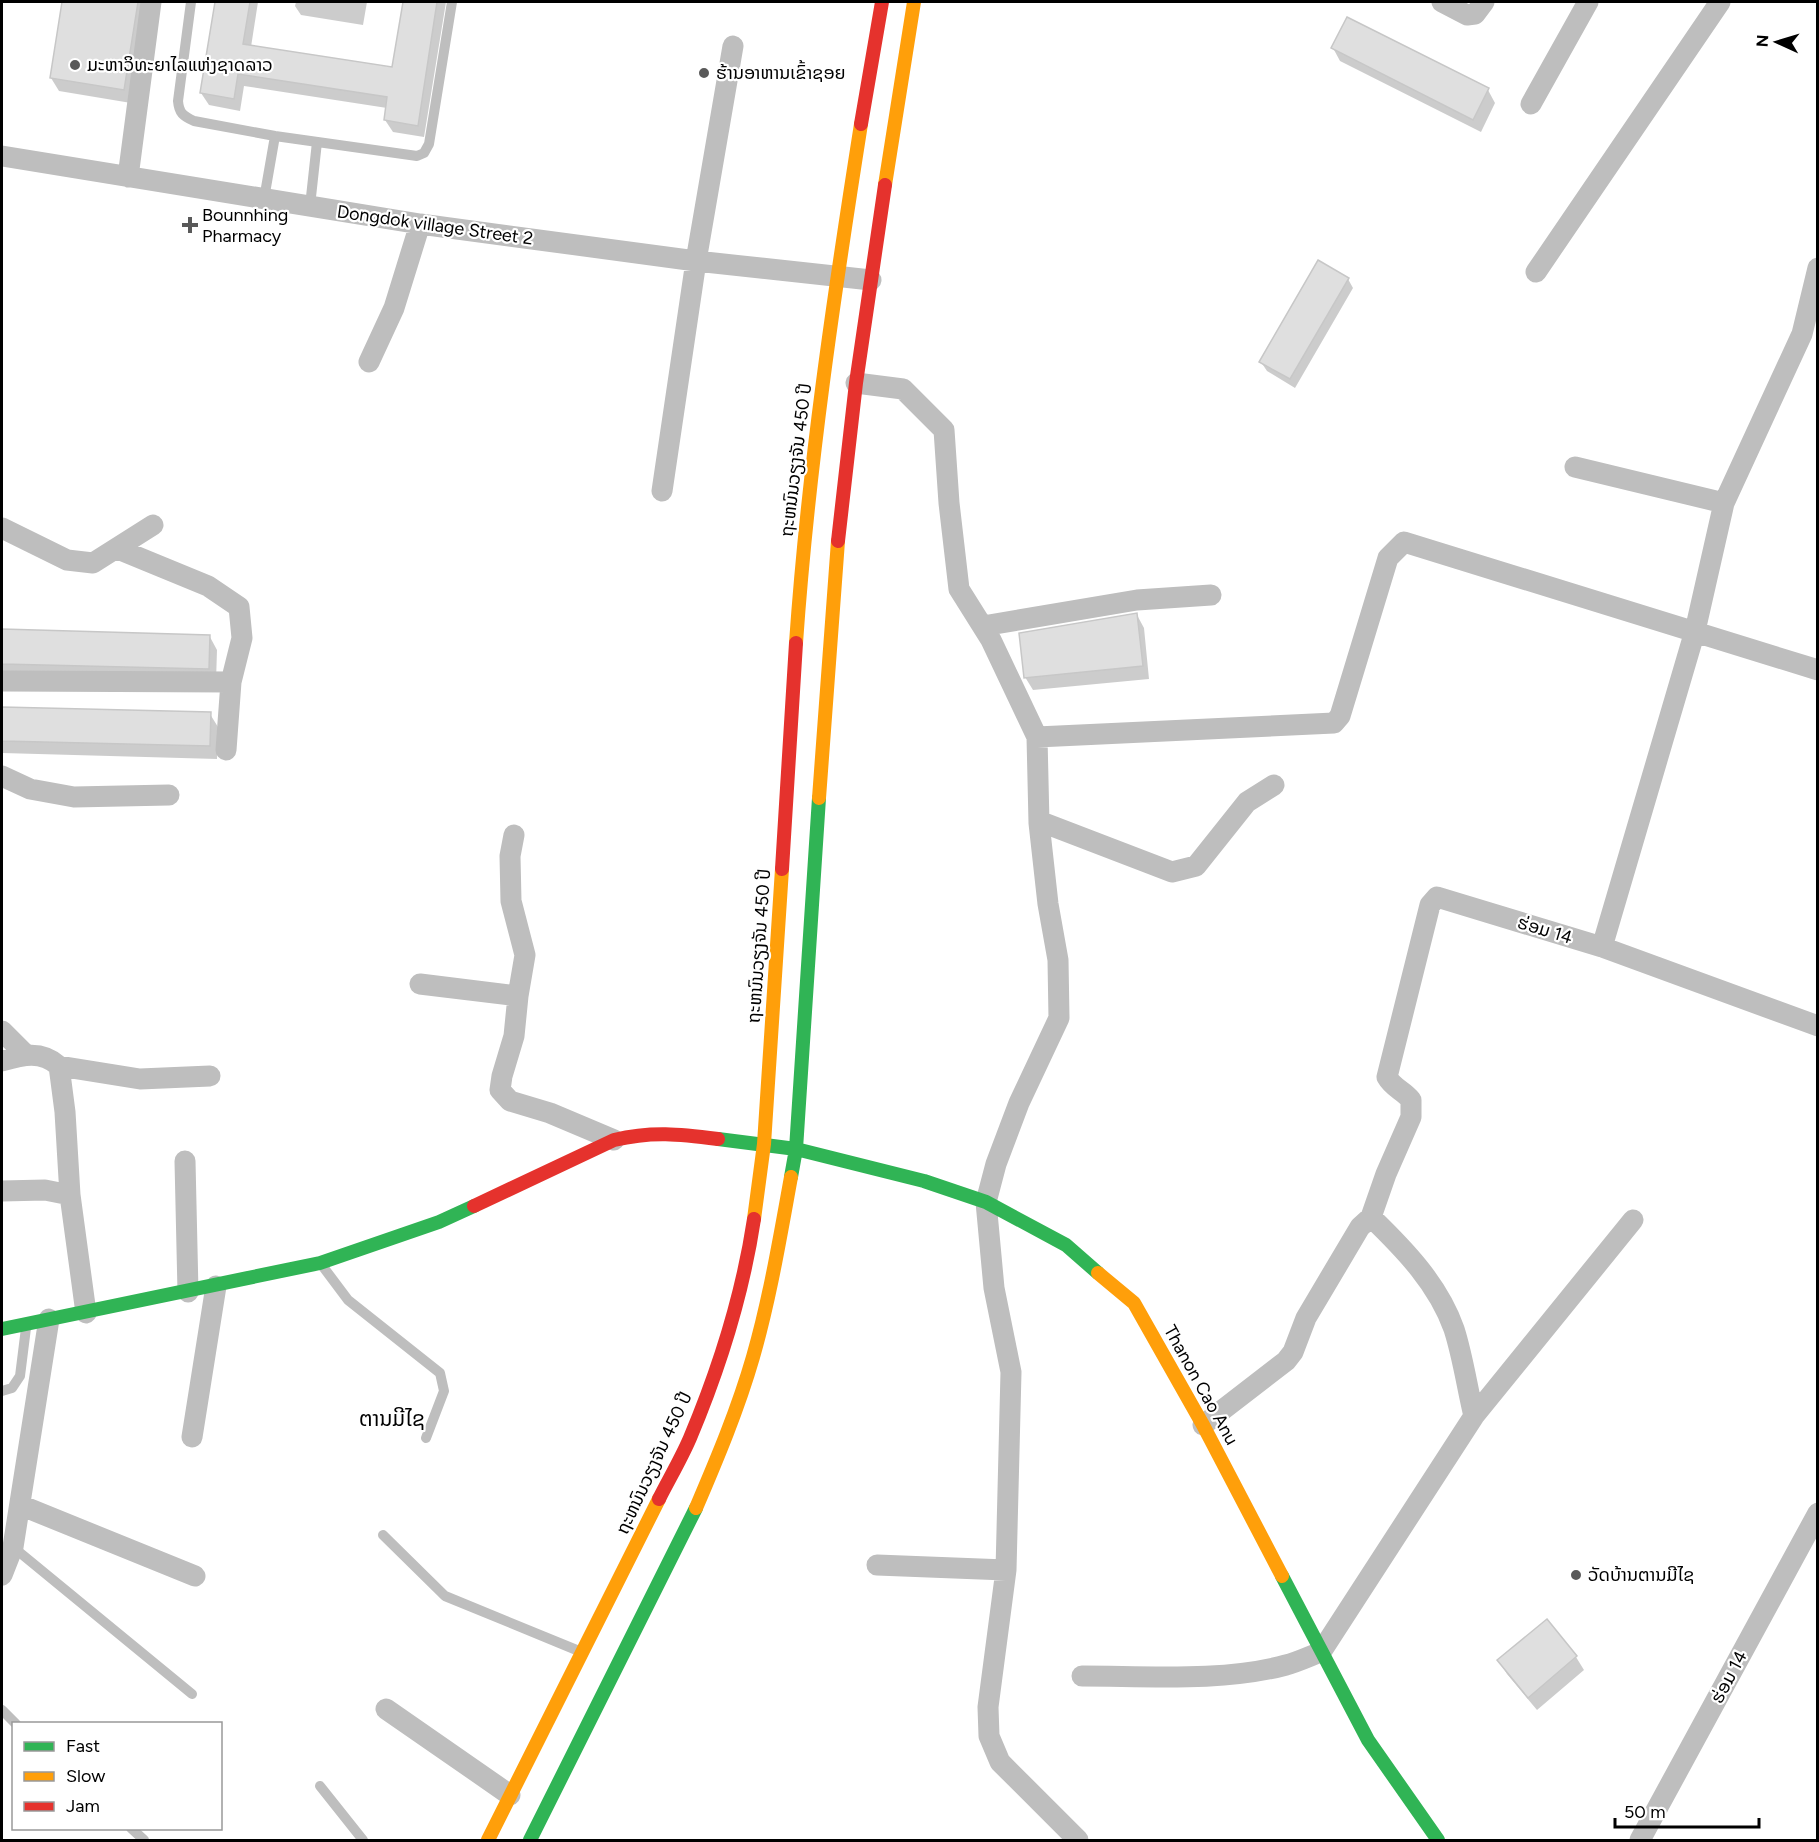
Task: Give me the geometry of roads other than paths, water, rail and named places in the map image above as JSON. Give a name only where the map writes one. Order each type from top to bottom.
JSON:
[{"type":"main road","name":"ຖະຫນົນວຽງຈັນ 450 ປີ","points":[[488,1840],[690,1438],[723,1348],[748,1259],[764,1144],[801,572],[837,276],[869,69],[882,2]]},
{"type":"main road","points":[[530,1840],[692,1518],[721,1450],[753,1357],[777,1262],[796,1149],[834,576],[856,383],[900,81],[914,2]]},
{"type":"main road","name":"Thanon Cao Anu","points":[[2,1329],[320,1263],[439,1222],[614,1140],[636,1135],[667,1133],[796,1149],[924,1181],[986,1202],[1066,1245],[1134,1303],[1203,1425],[1368,1740],[1438,1840]]},
{"type":"street","points":[[128,177],[151,2]]},
{"type":"street","points":[[1442,2],[1467,15],[1475,14],[1484,2]]},
{"type":"street","points":[[1531,104],[1588,2]]},
{"type":"street","points":[[1536,272],[1720,2]]},
{"type":"street","points":[[662,491],[696,261],[732,46]]},
{"type":"street","name":"Dongdok village Street 2","points":[[2,156],[420,224],[696,261],[871,280]]},
{"type":"street","points":[[369,362],[394,308],[420,224]]},
{"type":"street","points":[[1602,947],[1695,631],[1724,503],[1802,334],[1818,268]]},
{"type":"street","points":[[856,383],[903,389],[944,430],[949,503],[959,589],[991,640],[1037,737],[1039,821],[1048,904],[1058,960],[1059,1018],[1019,1103],[996,1164],[986,1202],[994,1288],[1011,1372],[1006,1570],[988,1707],[989,1736],[1000,1762],[1078,1840]]},
{"type":"street","points":[[1575,467],[1724,503]]},
{"type":"street","points":[[2,528],[67,560],[93,563],[153,525]]},
{"type":"street","points":[[1037,737],[1334,723],[1340,716],[1388,558],[1404,542],[1818,670]]},
{"type":"street","points":[[118,549],[208,586],[239,607],[242,639],[231,682],[226,750]]},
{"type":"street","points":[[982,626],[1137,600],[1211,595]]},
{"type":"street","points":[[2,681],[231,682]]},
{"type":"street","points":[[2,776],[30,789],[74,797],[169,795]]},
{"type":"street","points":[[1039,821],[1172,872],[1196,866],[1247,802],[1274,785]]},
{"type":"street","points":[[514,835],[510,856],[511,901],[525,955],[514,1036],[500,1090],[510,1101],[550,1113],[614,1140]]},
{"type":"street","name":"ຮ່ອມ 14","points":[[1371,1218],[1386,1174],[1411,1117],[1411,1100],[1402,1090],[1392,1085],[1387,1077],[1431,904],[1437,897],[1602,947],[1818,1026]]},
{"type":"street","points":[[420,984],[518,996]]},
{"type":"street","points":[[2,1031],[25,1054]]},
{"type":"street","points":[[2,1061],[25,1054],[42,1055],[59,1066],[140,1079],[210,1076]]},
{"type":"street","points":[[59,1066],[65,1112],[70,1195],[86,1313]]},
{"type":"street","points":[[184,1161],[188,1292]]},
{"type":"street","points":[[2,1191],[45,1190],[70,1195]]},
{"type":"street","points":[[1203,1425],[1286,1362],[1293,1352],[1306,1318],[1360,1227],[1371,1218],[1411,1257],[1434,1289],[1454,1329],[1474,1416]]},
{"type":"street","points":[[1082,1676],[1182,1676],[1242,1673],[1287,1665],[1321,1652],[1474,1416],[1633,1220]]},
{"type":"street","points":[[192,1437],[216,1286]]},
{"type":"street","points":[[2,1575],[13,1546],[49,1319]]},
{"type":"street","points":[[20,1504],[195,1576]]},
{"type":"street","name":"ຮ່ອມ 14","points":[[1640,1840],[1818,1513]]},
{"type":"street","points":[[877,1565],[1006,1570]]},
{"type":"street","points":[[386,1709],[510,1795]]},
{"type":"lane","points":[[191,2],[178,101],[179,110],[184,117],[194,121],[275,136],[417,156],[424,153],[431,135],[452,2]]},
{"type":"lane","points":[[264,199],[275,136]]},
{"type":"lane","points":[[310,206],[317,142]]},
{"type":"lane","points":[[320,1263],[348,1300],[440,1373],[444,1391],[426,1438]]},
{"type":"lane","points":[[2,1391],[12,1389],[20,1376],[27,1324]]},
{"type":"lane","points":[[382,1535],[445,1596],[582,1652]]},
{"type":"lane","points":[[13,1546],[192,1694]]},
{"type":"lane","points":[[2,1710],[14,1722]]},
{"type":"lane","points":[[320,1786],[363,1840]]},
{"type":"place","name":"ມະຫາວິທະຍາໄລແຫ່ງຊາດລາວ","points":[[75,65]]},
{"type":"place","name":"ຮ້ານອາຫານເຂົ້າຊອຍ","points":[[704,73]]},
{"type":"place","name":"Bounnhing Pharmacy","points":[[190,225]]},
{"type":"place","name":"ວັດບ້ານຕານມີໄຊ","points":[[1576,1575]]},
{"type":"district","name":"ຕານມີໄຊ","points":[[392,1418]]}]
